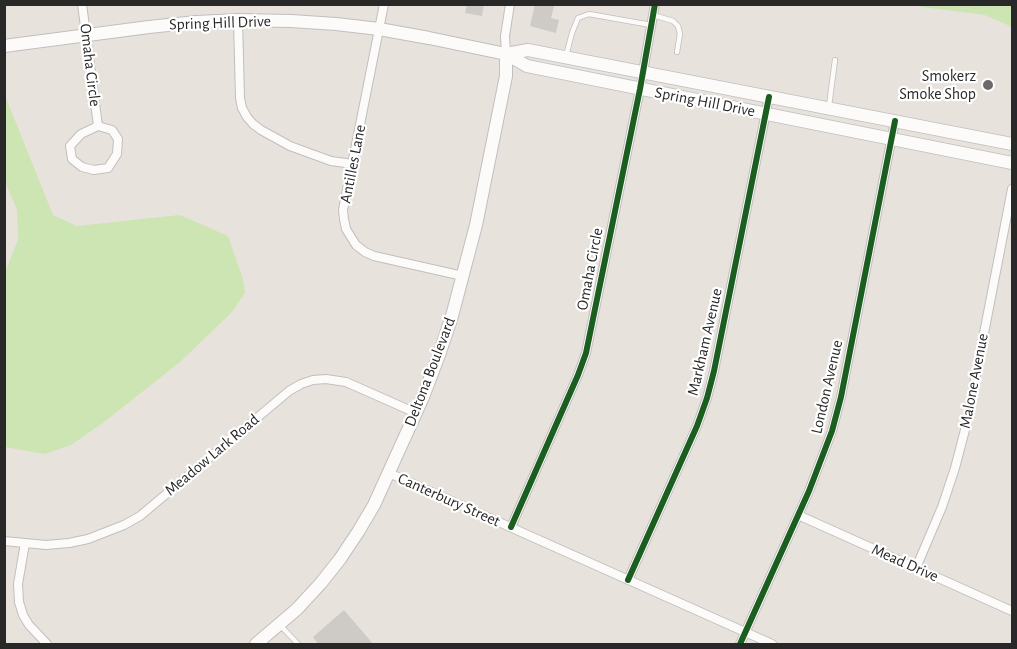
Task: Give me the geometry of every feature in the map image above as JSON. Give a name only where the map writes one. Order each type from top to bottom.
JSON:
[{"type":"main road","name":"Spring Hill Drive","points":[[4,46],[196,22],[238,20],[336,24],[379,29],[506,54],[527,66],[1012,163]]},
{"type":"main road","name":"Spring Hill Drive","points":[[506,54],[528,50],[1012,144]]},
{"type":"main road","name":"Deltona Boulevard","points":[[256,645],[297,609],[321,583],[358,532],[374,505],[416,412],[439,355],[476,225],[506,76],[506,54]]},
{"type":"street","name":"Omaha Circle","points":[[82,4],[98,126]]},
{"type":"street","name":"Antilles Lane","points":[[384,4],[343,210],[346,229],[356,244],[374,256],[463,276]]},
{"type":"street","points":[[506,54],[505,36],[510,4]]},
{"type":"street","name":"Omaha Circle","points":[[510,527],[586,353],[655,4]]},
{"type":"street","points":[[238,20],[240,98],[246,117],[261,130],[290,146],[331,161],[353,164]]},
{"type":"street","name":"Markham Avenue","points":[[628,580],[697,426],[707,398],[769,97]]},
{"type":"street","name":"London Avenue","points":[[740,645],[819,467],[832,431],[841,397],[895,121]]},
{"type":"street","name":"Omaha Circle","points":[[98,126],[112,130],[118,139],[117,154],[108,168],[94,170],[82,167],[72,159],[70,146],[81,134],[98,126]]},
{"type":"street","name":"Malone Avenue","points":[[916,568],[942,507],[966,426],[1012,189]]},
{"type":"street","name":"Meadow Lark Road","points":[[4,541],[46,545],[69,543],[88,539],[124,525],[140,516],[289,391],[313,380],[346,382],[416,412]]},
{"type":"street","name":"Canterbury Street","points":[[389,473],[772,645]]},
{"type":"street","name":"Mead Drive","points":[[798,515],[1012,611]]},
{"type":"street","points":[[25,543],[18,584],[19,602],[29,625],[47,645]]},
{"type":"lane","points":[[566,58],[578,18],[589,14],[651,25]]},
{"type":"lane","points":[[653,15],[673,21],[678,26],[680,34],[677,52]]},
{"type":"lane","points":[[829,109],[835,60]]},
{"type":"lane","points":[[280,625],[298,645]]},
{"type":"green space","points":[[918,5],[1012,5],[1012,27],[985,15]]},
{"type":"green space","points":[[4,93],[53,215],[77,226],[180,215],[228,236],[243,279],[245,293],[232,312],[180,362],[71,445],[45,454],[5,447],[5,272],[18,240],[17,210],[5,182]]},
{"type":"building","points":[[467,4],[484,4],[482,16],[465,13]]},
{"type":"building","points":[[535,4],[554,6],[551,18],[559,20],[556,33],[530,26]]},
{"type":"building","points":[[344,610],[374,645],[319,645],[313,637]]},
{"type":"cycle path","points":[[511,527],[586,353],[655,4]]},
{"type":"cycle path","points":[[628,580],[697,426],[707,398],[769,97]]},
{"type":"cycle path","points":[[740,644],[809,491],[832,431],[841,397],[895,121]]},
{"type":"place","name":"Smokerz Smoke Shop","points":[[988,85]]}]
